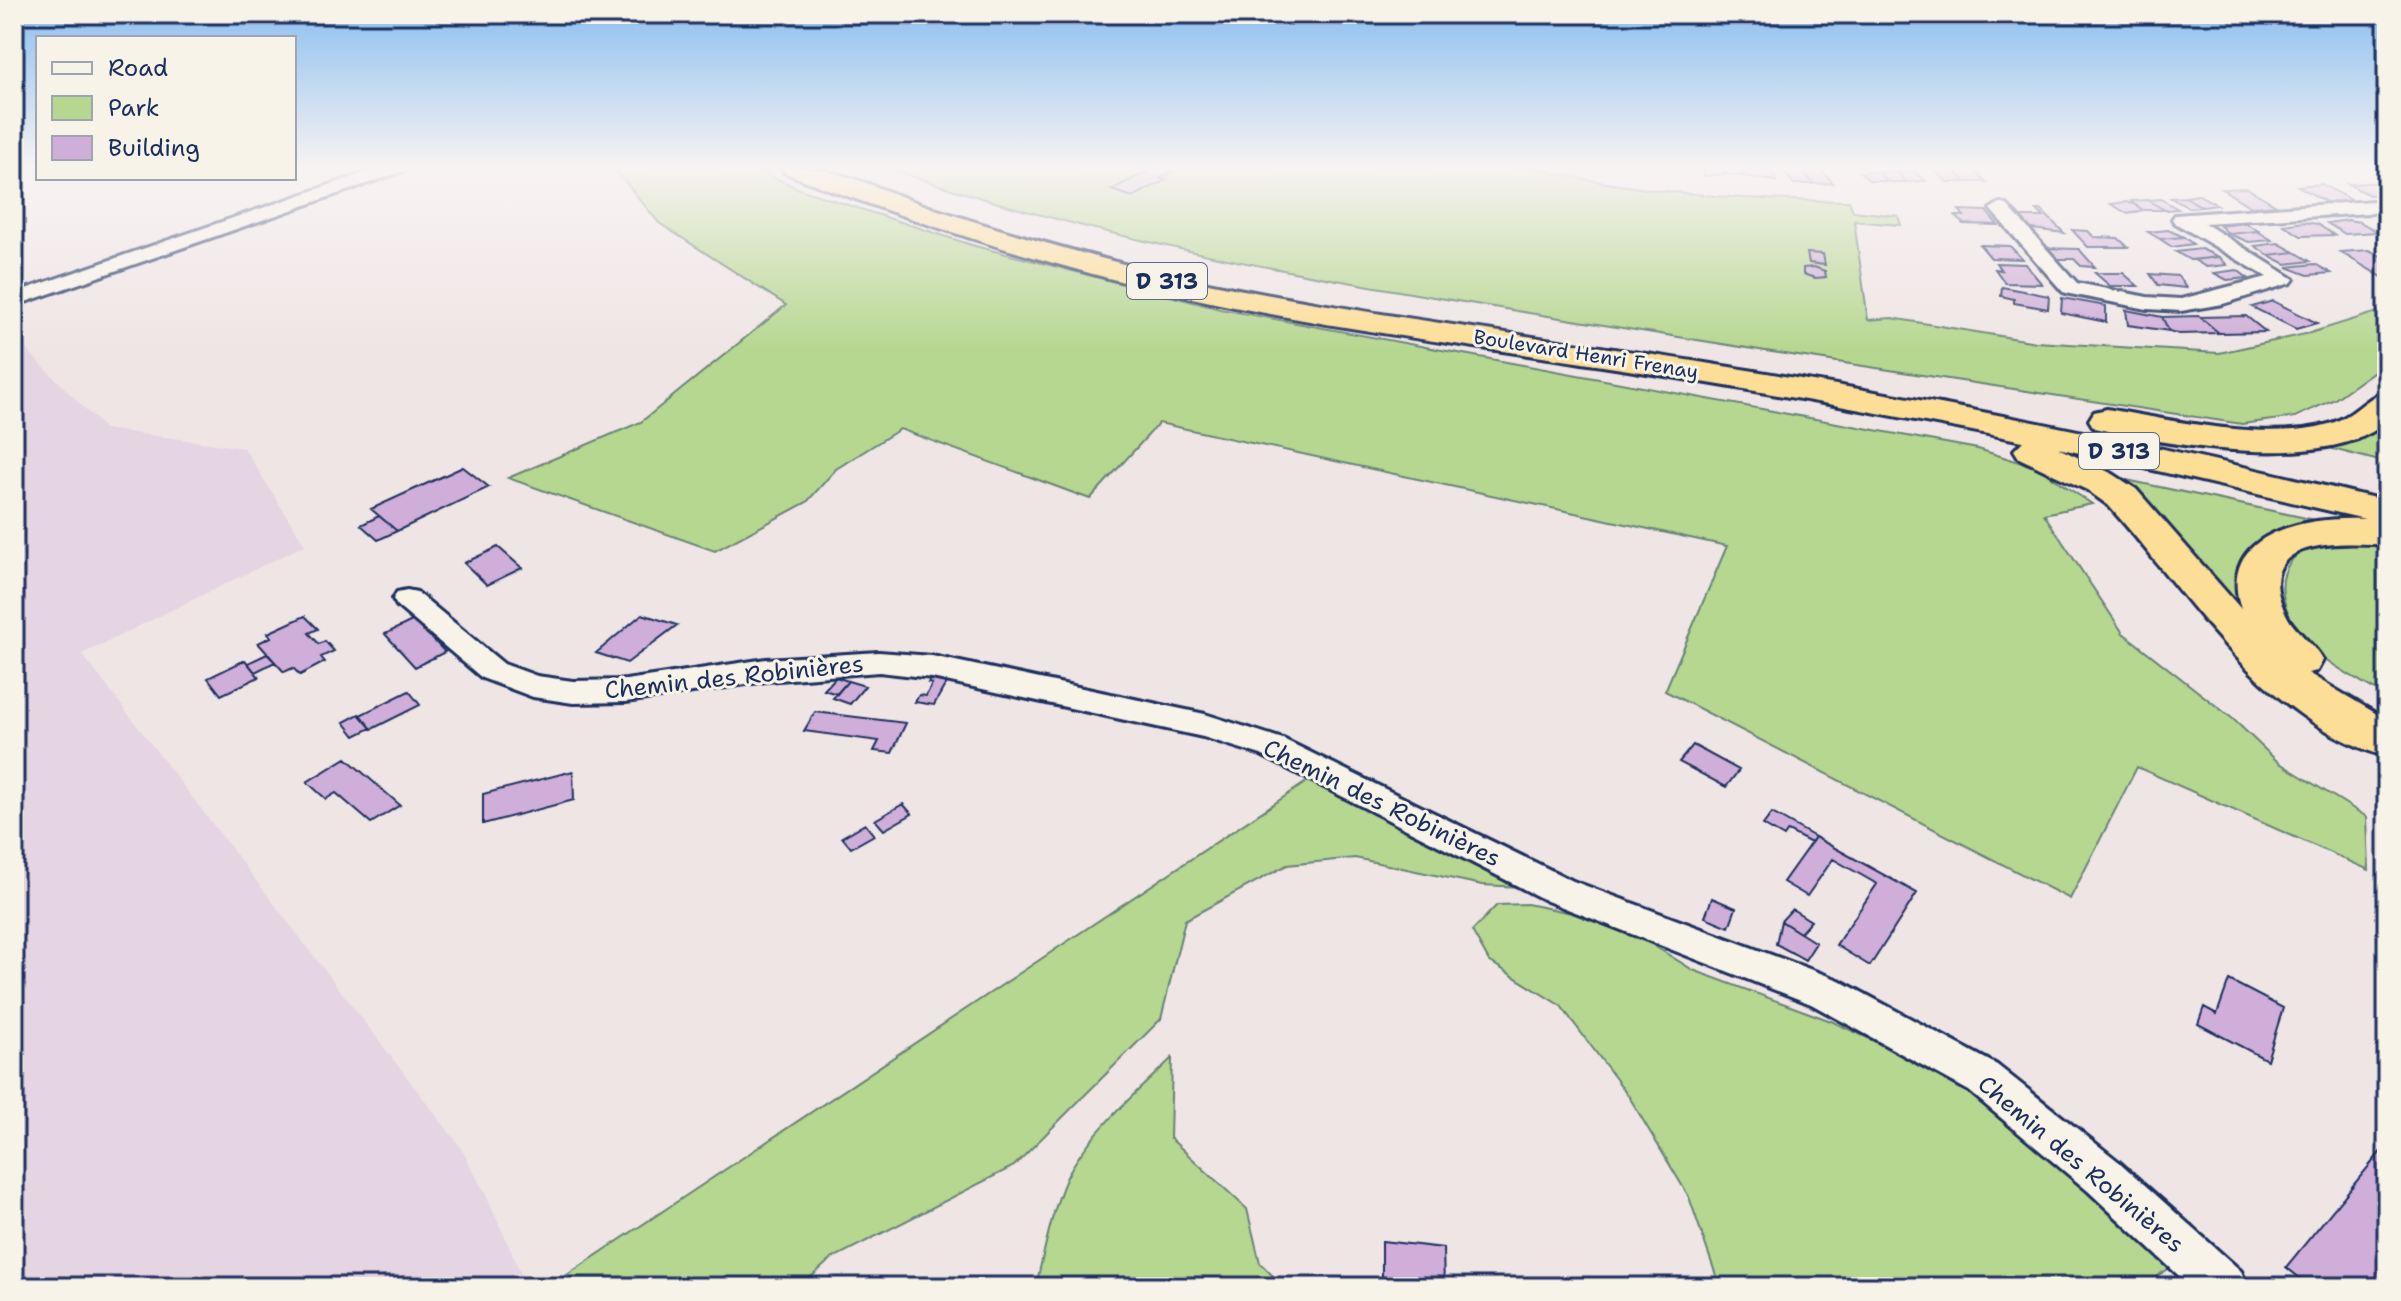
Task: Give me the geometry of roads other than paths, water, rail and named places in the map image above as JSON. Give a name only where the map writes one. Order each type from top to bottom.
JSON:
[{"type":"highway","name":"Boulevard Henri Frenay","points":[[963,228],[1193,287],[1321,314],[1850,396],[2009,427],[2297,490],[2387,513]]},
{"type":"highway","name":"Boulevard Henri Frenay","points":[[1027,228],[1280,288],[1944,396],[2387,490]]},
{"type":"highway","points":[[1850,396],[1988,434],[2047,456],[2100,482],[2122,497],[2140,516],[2255,650],[2282,676],[2321,705],[2387,740]]},
{"type":"highway","points":[[1944,396],[2233,439],[2295,441],[2331,436],[2356,427],[2380,412],[2387,402]]},
{"type":"highway","points":[[2387,533],[2346,530],[2294,538],[2268,553],[2256,571],[2257,600],[2272,628],[2297,656],[2336,686],[2387,715]]},
{"type":"street","points":[[14,300],[223,228]]},
{"type":"street","points":[[2017,228],[2070,288],[2147,303],[2181,305],[2215,299],[2284,279],[2197,228]]},
{"type":"street","name":"Chemin des Robinières","points":[[407,599],[493,671],[533,686],[573,692],[626,691],[766,670],[879,662],[932,667],[1205,726],[1272,747],[1560,891],[1825,992],[1983,1078],[2103,1176],[2225,1287]]}]
